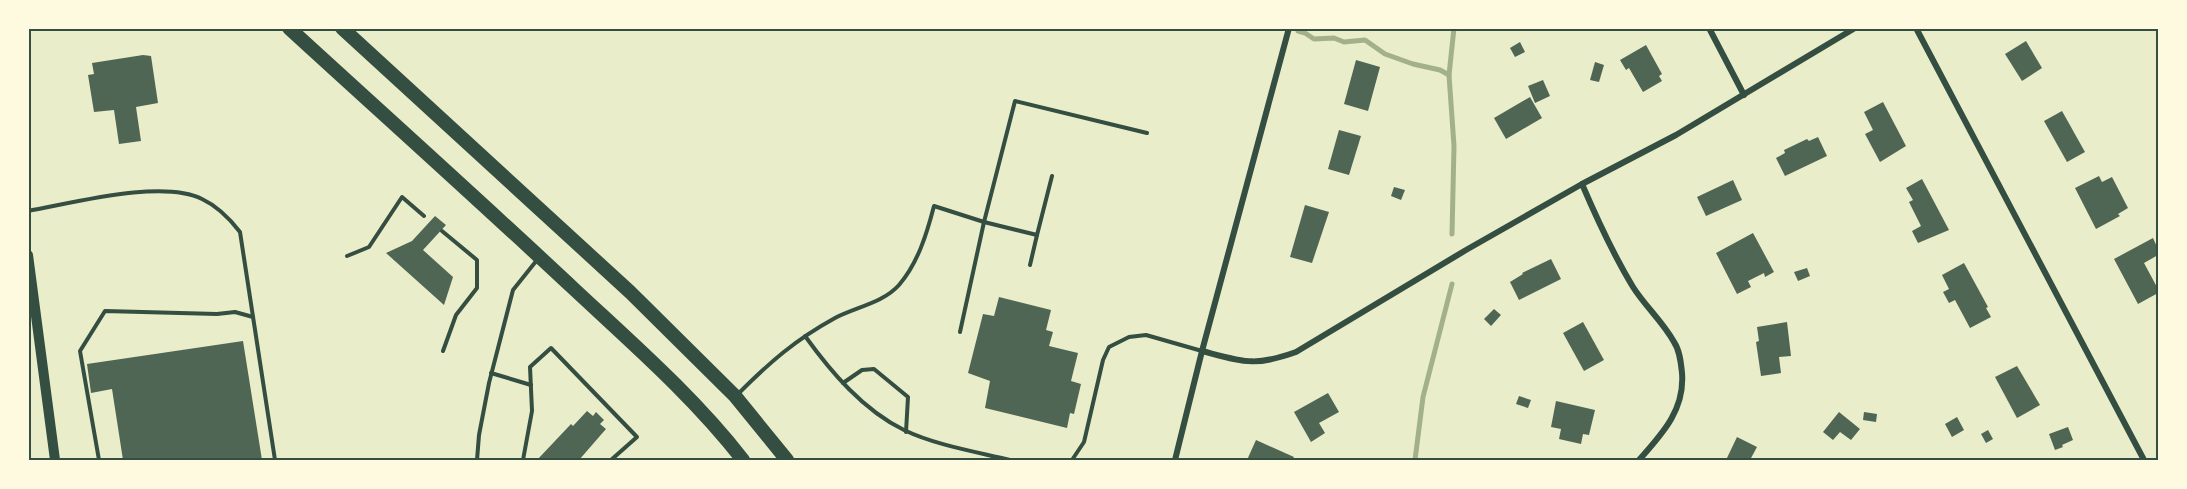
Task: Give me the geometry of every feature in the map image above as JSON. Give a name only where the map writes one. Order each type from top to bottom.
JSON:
[{"type":"highway","points":[[289,28],[540,257],[693,402],[743,460]]},
{"type":"highway","points":[[342,28],[630,292],[735,396],[787,460]]},
{"type":"street","points":[[1175,460],[1288,28]]},
{"type":"street","points":[[1709,28],[1744,94]]},
{"type":"street","points":[[1202,351],[1253,363],[1272,360],[1296,352],[1466,250],[1582,184],[1676,135],[1856,28]]},
{"type":"street","points":[[1916,28],[2144,460]]},
{"type":"street","points":[[1582,184],[1614,255],[1634,288],[1675,343],[1681,361],[1682,396],[1676,414],[1668,428],[1639,460]]},
{"type":"street","points":[[28,255],[55,460]]},
{"type":"lane","points":[[960,332],[984,222],[1015,101],[1147,134]]},
{"type":"lane","points":[[1030,265],[1052,176]]},
{"type":"lane","points":[[28,211],[119,195],[177,191],[202,199],[226,216],[240,232],[275,460]]},
{"type":"lane","points":[[347,256],[369,247],[402,197],[424,216]]},
{"type":"lane","points":[[735,396],[783,351],[805,336],[838,317],[870,305],[897,287],[909,273],[921,246],[934,206],[984,222],[1037,235]]},
{"type":"lane","points":[[442,231],[477,260],[477,288],[456,315],[443,351]]},
{"type":"lane","points":[[477,460],[479,435],[491,373],[513,290],[540,257]]},
{"type":"lane","points":[[99,460],[80,351],[105,311],[217,314],[235,312],[253,317]]},
{"type":"lane","points":[[1072,460],[1084,442],[1103,360],[1109,346],[1129,337],[1146,335],[1202,351]]},
{"type":"lane","points":[[805,336],[826,365],[843,383],[889,422],[906,432],[1010,460]]},
{"type":"lane","points":[[523,460],[532,411],[530,367],[551,348],[637,437],[611,460]]},
{"type":"lane","points":[[843,383],[862,370],[874,369],[908,397],[906,432]]},
{"type":"lane","points":[[491,373],[531,385]]},
{"type":"building","points":[[2026,41],[2042,68],[2022,81],[2005,54]]},
{"type":"building","points":[[1520,42],[1525,52],[1515,57],[1510,48]]},
{"type":"building","points":[[1646,45],[1662,74],[1659,76],[1662,81],[1643,92],[1629,68],[1626,70],[1620,60]]},
{"type":"building","points":[[143,55],[151,56],[158,103],[136,107],[141,141],[119,144],[114,110],[94,112],[88,75],[94,74],[92,63]]},
{"type":"building","points":[[1356,60],[1380,67],[1368,111],[1344,104]]},
{"type":"building","points":[[1595,62],[1604,65],[1599,82],[1590,80]]},
{"type":"building","points":[[1543,80],[1550,96],[1535,103],[1528,86]]},
{"type":"building","points":[[1530,97],[1542,118],[1506,139],[1494,118]]},
{"type":"building","points":[[1883,102],[1906,146],[1880,162],[1865,134],[1873,130],[1864,112]]},
{"type":"building","points":[[2062,111],[2085,152],[2067,162],[2044,121]]},
{"type":"building","points":[[1339,130],[1361,136],[1349,175],[1328,169]]},
{"type":"building","points":[[1818,137],[1827,156],[1785,176],[1776,158],[1785,153],[1784,150],[1807,139],[1809,141]]},
{"type":"building","points":[[2099,176],[2102,182],[2112,177],[2128,208],[2118,214],[2120,216],[2096,229],[2075,188]]},
{"type":"building","points":[[1922,179],[1949,230],[1918,243],[1912,231],[1921,226],[1909,202],[1913,200],[1906,188]]},
{"type":"building","points":[[1733,180],[1742,200],[1706,216],[1697,197]]},
{"type":"building","points":[[1394,187],[1405,190],[1401,200],[1391,196]]},
{"type":"building","points":[[1305,205],[1329,212],[1312,263],[1290,257]]},
{"type":"building","points":[[435,216],[446,225],[423,250],[453,277],[444,305],[386,253],[412,241]]},
{"type":"building","points":[[1753,233],[1774,272],[1765,277],[1764,273],[1748,281],[1751,287],[1737,294],[1716,253]]},
{"type":"building","points":[[2153,238],[2158,255],[2144,263],[2158,293],[2138,304],[2114,259]]},
{"type":"building","points":[[1551,259],[1561,279],[1519,300],[1510,282],[1522,273]]},
{"type":"building","points":[[1964,263],[1991,317],[1970,328],[1955,300],[1949,303],[1943,292],[1949,289],[1942,275]]},
{"type":"building","points":[[1807,268],[1810,276],[1798,281],[1794,272]]},
{"type":"building","points":[[999,297],[1051,310],[1046,330],[1053,332],[1049,346],[1078,353],[1071,381],[1081,384],[1074,414],[1070,413],[1067,428],[985,408],[990,381],[968,373],[983,314],[994,316]]},
{"type":"building","points":[[1494,309],[1501,315],[1491,326],[1484,319]]},
{"type":"building","points":[[1583,322],[1604,360],[1584,371],[1563,333]]},
{"type":"building","points":[[1787,322],[1791,356],[1779,357],[1781,373],[1761,376],[1756,342],[1759,341],[1757,327]]},
{"type":"building","points":[[243,341],[262,460],[123,460],[112,389],[91,393],[87,364]]},
{"type":"building","points":[[2017,366],[2040,405],[2017,418],[1995,377]]},
{"type":"building","points":[[1328,393],[1339,412],[1319,423],[1325,433],[1311,442],[1294,412]]},
{"type":"building","points":[[1519,396],[1531,400],[1528,408],[1516,404]]},
{"type":"building","points":[[1556,401],[1595,410],[1589,435],[1583,434],[1581,444],[1559,439],[1561,429],[1551,427]]},
{"type":"building","points":[[587,411],[593,416],[596,412],[604,420],[600,424],[606,429],[579,460],[537,460],[571,424],[573,426]]},
{"type":"building","points":[[1839,412],[1860,429],[1851,440],[1840,432],[1833,440],[1823,432]]},
{"type":"building","points":[[1864,412],[1877,414],[1876,422],[1863,420]]},
{"type":"building","points":[[1957,417],[1964,430],[1952,437],[1945,424]]},
{"type":"building","points":[[2068,427],[2073,440],[2055,450],[2049,434]]},
{"type":"building","points":[[1988,430],[1993,439],[1986,443],[1981,434]]},
{"type":"building","points":[[1737,437],[1757,447],[1750,460],[1726,460]]},
{"type":"building","points":[[1256,440],[1294,457],[1292,460],[1247,460]]},
{"type":"waterway","points":[[1452,234],[1454,146],[1449,75],[1454,28]]},
{"type":"waterway","points":[[1298,31],[1314,39],[1334,38],[1344,42],[1365,40],[1385,54],[1440,70],[1449,75]]},
{"type":"waterway","points":[[1415,460],[1423,397],[1452,284]]}]
